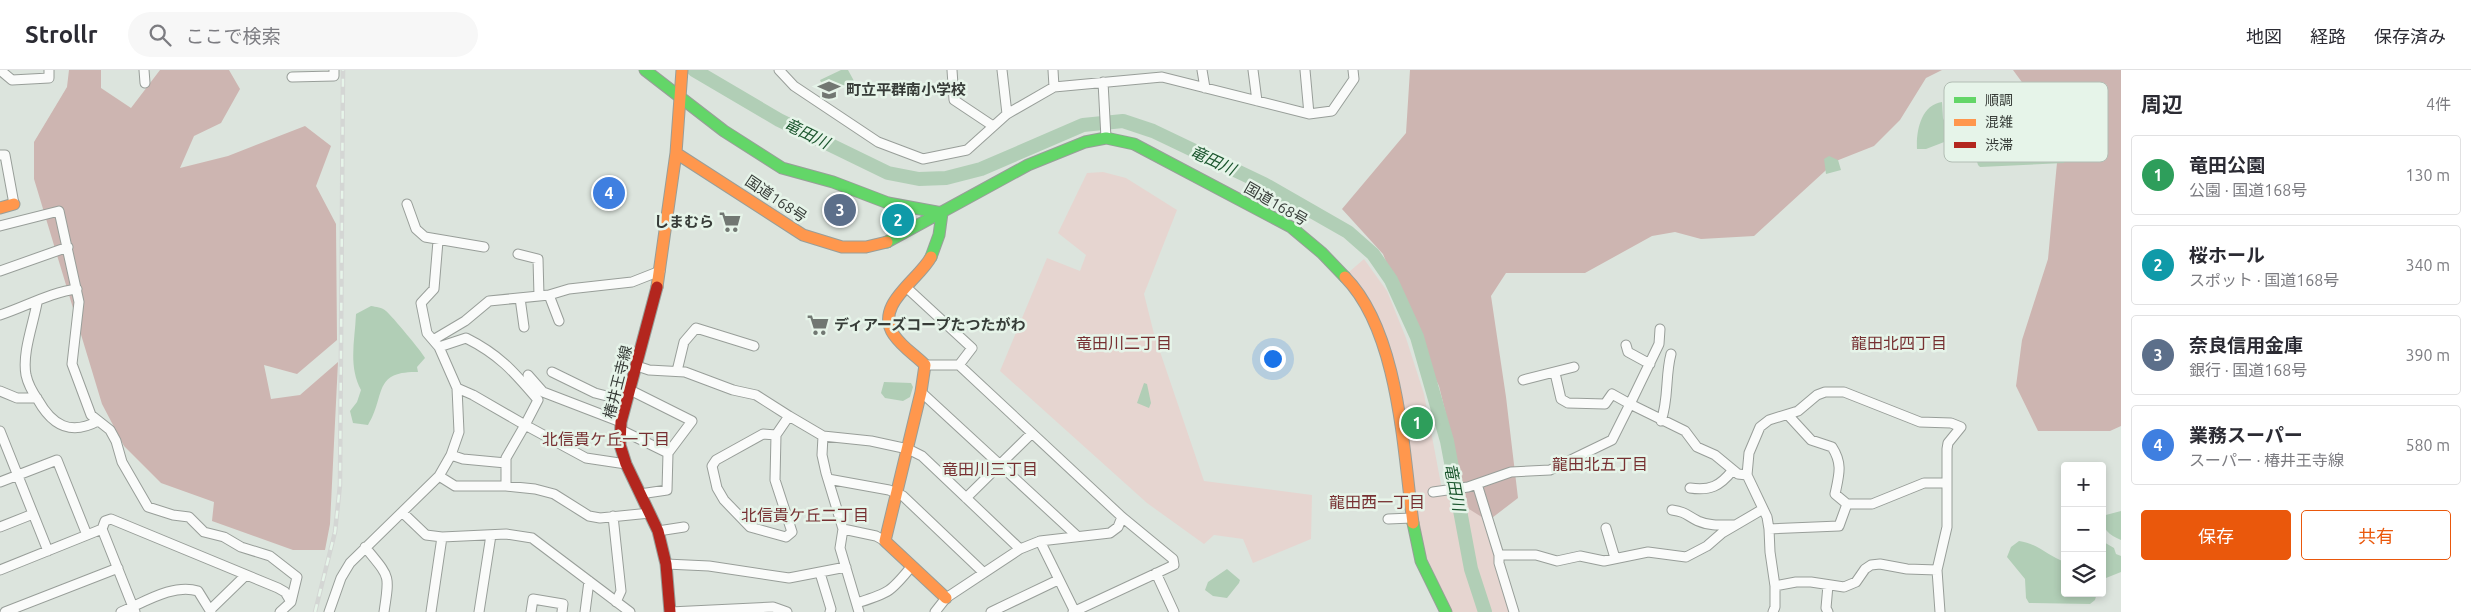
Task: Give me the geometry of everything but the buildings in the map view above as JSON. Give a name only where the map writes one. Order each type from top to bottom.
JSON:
[{"type":"main road","points":[[645,70],[724,130],[782,168],[833,182],[888,203],[942,213],[941,236],[926,268],[896,297],[890,308],[889,320],[892,332],[925,365],[921,392],[898,494],[885,541],[946,598]]},
{"type":"main road","name":"椿井王寺線","points":[[670,612],[666,564],[658,530],[626,464],[620,445],[621,426],[628,395],[660,271],[676,153],[682,75]]},
{"type":"main road","name":"国道168号","points":[[676,153],[803,235],[842,247],[884,244],[1028,165],[1106,133],[1134,144],[1291,227],[1322,253],[1358,290],[1384,346],[1394,381],[1412,518],[1422,561],[1446,612]]},
{"type":"main road","points":[[0,208],[14,204]]},
{"type":"street","points":[[0,70],[12,80],[49,78],[49,70]]},
{"type":"street","points":[[144,70],[145,83]]},
{"type":"street","points":[[292,78],[334,76],[334,70]]},
{"type":"street","points":[[779,70],[794,86],[878,142],[923,160],[967,150],[1007,114],[1054,87],[1162,76],[1309,114],[1332,111],[1354,79],[1353,70]]},
{"type":"street","points":[[952,70],[954,100],[992,126]]},
{"type":"street","points":[[1002,70],[1007,114]]},
{"type":"street","points":[[1053,70],[1054,87]]},
{"type":"street","points":[[1202,70],[1204,88]]},
{"type":"street","points":[[1253,70],[1257,101]]},
{"type":"street","points":[[1305,70],[1309,114]]},
{"type":"street","points":[[1103,82],[1106,133]]},
{"type":"street","points":[[0,155],[5,155],[14,204]]},
{"type":"street","points":[[407,204],[416,229],[425,237],[438,241],[484,247]]},
{"type":"street","points":[[0,226],[59,211],[79,302],[72,364],[91,414],[110,430],[116,441],[122,462],[148,507],[174,515],[184,515],[194,520],[204,532],[270,556],[297,577],[291,602],[280,612]]},
{"type":"street","points":[[329,612],[341,578],[350,563],[439,476],[451,455],[459,432],[457,388],[436,343],[427,333],[421,303],[434,290],[438,241]]},
{"type":"street","points":[[0,270],[68,247]]},
{"type":"street","points":[[518,254],[538,259],[539,296]]},
{"type":"street","points":[[436,343],[489,301],[549,295],[569,288],[632,282],[660,271]]},
{"type":"street","points":[[907,288],[972,348],[959,365]]},
{"type":"street","points":[[0,315],[37,303],[52,294],[77,289]]},
{"type":"street","points":[[549,295],[559,321]]},
{"type":"street","points":[[520,298],[524,327]]},
{"type":"street","points":[[37,303],[26,359],[26,374],[37,398],[47,416],[56,423],[66,427],[92,424],[98,421]]},
{"type":"street","points":[[677,371],[684,342],[696,328],[754,346]]},
{"type":"street","points":[[1433,492],[1472,485],[1511,472],[1544,472],[1594,448],[1606,445],[1612,440],[1650,364],[1659,344],[1660,329]]},
{"type":"street","points":[[436,343],[466,338],[488,349],[508,365],[538,400],[506,458],[506,486]]},
{"type":"street","points":[[1626,345],[1628,352],[1650,364]]},
{"type":"street","points":[[1661,421],[1667,398],[1668,366],[1671,354]]},
{"type":"street","points":[[925,365],[959,365],[1122,517],[1173,559],[1174,565],[1074,612],[1040,541]]},
{"type":"street","points":[[637,366],[649,370],[677,371],[756,395],[823,436],[871,441],[908,449],[922,456],[1020,549]]},
{"type":"street","points":[[1523,380],[1574,367]]},
{"type":"street","points":[[552,372],[595,393],[628,395],[692,421],[668,452],[667,490],[640,494]]},
{"type":"street","points":[[1554,373],[1561,399],[1568,403],[1605,404],[1612,394],[1661,421],[1685,431],[1697,447],[1716,455],[1732,471],[1747,475]]},
{"type":"street","points":[[528,375],[543,392],[621,426],[668,452]]},
{"type":"street","points":[[457,388],[586,458],[626,464]]},
{"type":"street","points":[[0,391],[17,398],[37,398]]},
{"type":"street","points":[[921,392],[1076,535]]},
{"type":"street","points":[[1773,612],[1775,607],[1775,586],[1769,529],[1763,509],[1747,475],[1749,453],[1760,427],[1769,420],[1788,416],[1798,411],[1817,395],[1825,392],[1844,392],[1920,422],[1952,423],[1961,427],[1948,442],[1946,483],[1947,527],[1937,570],[1940,612]]},
{"type":"street","points":[[776,435],[763,434],[716,460],[712,466],[717,488],[724,500],[750,527],[786,537],[792,532],[775,480],[776,435],[789,416]]},
{"type":"street","points":[[1788,416],[1811,440],[1832,447],[1838,457],[1841,468],[1835,494],[1847,504],[1872,504],[1924,483],[1946,483]]},
{"type":"street","points":[[0,431],[48,551]]},
{"type":"street","points":[[966,498],[1031,434]]},
{"type":"street","points":[[823,436],[822,455],[843,529],[840,548],[858,608],[893,589],[911,567]]},
{"type":"street","points":[[451,455],[463,459],[506,463]]},
{"type":"street","points":[[0,482],[57,460],[87,535]]},
{"type":"street","points":[[1690,488],[1701,489],[1721,484],[1732,471]]},
{"type":"street","points":[[439,476],[460,487],[506,486],[535,489],[554,494],[589,516],[600,518],[650,513]]},
{"type":"street","points":[[828,479],[898,494],[984,573]]},
{"type":"street","points":[[1472,485],[1500,555],[1499,563],[1514,612]]},
{"type":"street","points":[[1769,529],[1839,526],[1847,504]]},
{"type":"street","points":[[1500,555],[1536,555],[1557,561],[1572,557],[1600,561],[1648,552],[1686,557],[1707,546],[1722,533],[1737,526],[1763,509]]},
{"type":"street","points":[[1672,510],[1687,513],[1697,520],[1712,525],[1737,526]]},
{"type":"street","points":[[403,513],[426,535],[442,537],[506,534],[532,538],[630,612]]},
{"type":"street","points":[[0,526],[33,514]]},
{"type":"street","points":[[613,516],[621,592],[616,602]]},
{"type":"street","points":[[935,612],[946,598],[1020,549],[1040,541],[1110,532],[1118,527],[1122,517]]},
{"type":"street","points":[[1388,519],[1412,518]]},
{"type":"street","points":[[134,610],[102,529],[105,521],[111,519],[285,592],[291,602]]},
{"type":"street","points":[[658,530],[684,527]]},
{"type":"street","points":[[1606,528],[1615,558]]},
{"type":"street","points":[[0,570],[102,529]]},
{"type":"street","points":[[843,529],[876,536],[885,541]]},
{"type":"street","points":[[479,612],[491,535]]},
{"type":"street","points":[[432,612],[442,537]]},
{"type":"street","points":[[365,547],[386,573],[388,581],[384,612]]},
{"type":"street","points":[[666,564],[709,566],[789,578],[846,567]]},
{"type":"street","points":[[1775,586],[1796,582],[1850,586],[1872,565],[1937,570]]},
{"type":"street","points":[[5,612],[118,568]]},
{"type":"street","points":[[820,573],[831,609],[830,612]]},
{"type":"street","points":[[1156,573],[1173,612]]},
{"type":"street","points":[[121,612],[134,610],[173,590],[198,591],[210,611],[246,575]]},
{"type":"street","points":[[991,612],[1058,580]]},
{"type":"street","points":[[585,612],[589,581]]},
{"type":"street","points":[[1828,585],[1826,608],[1828,612]]},
{"type":"street","points":[[531,612],[533,600],[563,604],[562,612]]},
{"type":"street","points":[[670,612],[773,607],[787,612]]},
{"type":"shaded area","points":[[69,70],[101,70],[101,88],[131,108],[160,70],[229,70],[240,89],[221,123],[194,136],[180,168],[228,156],[305,126],[331,146],[316,186],[336,224],[337,340],[297,374],[264,365],[271,399],[300,395],[338,362],[330,524],[325,550],[293,550],[212,521],[214,502],[161,483],[124,446],[102,404],[34,179],[34,142],[67,87]]},
{"type":"shaded area","points":[[841,70],[848,70],[854,81],[826,94],[820,80]]},
{"type":"shaded area","points":[[1410,70],[1942,70],[1926,78],[1900,120],[1874,146],[1836,161],[1754,236],[1701,239],[1675,232],[1652,236],[1585,273],[1506,273],[1491,296],[1518,498],[1488,521],[1469,509],[1439,386],[1424,356],[1383,254],[1342,209],[1406,133]]},
{"type":"shaded area","points":[[2013,70],[2121,70],[2121,426],[2110,431],[2038,431],[2016,386],[2022,340],[2048,259],[2057,162],[2108,162],[2108,82],[2022,82]]},
{"type":"shaded area","points":[[1942,102],[1944,142],[1926,149],[1917,149],[1921,120],[1929,108]]},
{"type":"shaded area","points":[[1829,156],[1838,160],[1841,170],[1826,174],[1824,159]]},
{"type":"shaded area","points":[[1977,162],[2064,162],[1980,167]]},
{"type":"shaded area","points":[[1103,172],[1126,178],[1177,210],[1144,294],[1154,334],[1204,481],[1312,495],[1311,539],[1253,563],[1243,539],[1214,535],[1204,544],[1147,503],[1000,371],[1047,258],[1080,271],[1086,255],[1058,233],[1087,173]]},
{"type":"shaded area","points":[[1364,259],[1387,291],[1406,338],[1424,394],[1443,495],[1475,490],[1491,532],[1496,562],[1509,612],[1452,612],[1421,545],[1402,397],[1349,272]]},
{"type":"shaded area","points":[[371,306],[386,311],[425,358],[417,367],[418,372],[403,373],[393,376],[387,381],[368,425],[353,423],[350,411],[357,402],[361,390],[353,362],[356,314]]},
{"type":"shaded area","points":[[884,382],[911,383],[913,387],[910,397],[903,401],[885,398],[881,393]]},
{"type":"shaded area","points":[[1144,383],[1147,384],[1151,403],[1149,408],[1137,403]]},
{"type":"shaded area","points":[[2121,511],[2121,540],[2106,530],[2106,515]]},
{"type":"shaded area","points":[[2019,541],[2025,542],[2061,560],[2061,597],[2096,597],[2095,600],[2090,604],[2029,603],[2026,598],[2025,579],[2007,557],[2011,547]]},
{"type":"shaded area","points":[[2106,543],[2114,548],[2116,554],[2121,556],[2121,572],[2106,578]]},
{"type":"shaded area","points":[[1227,569],[1240,580],[1227,598],[1213,596],[1205,590],[1208,582]]},
{"type":"waterway","name":"竜田川","points":[[694,70],[779,120],[888,173],[919,179],[946,178],[981,169],[1083,125],[1123,121],[1153,131],[1264,184],[1348,232],[1373,254],[1391,280],[1417,337],[1447,441],[1471,569],[1485,612]]},
{"type":"railway","points":[[315,612],[335,532],[340,485],[343,70]]},
{"type":"traffic: fast","points":[[645,70],[724,131],[782,168],[833,182],[888,203],[942,213],[939,235],[931,257]]},
{"type":"traffic: fast","points":[[887,242],[1028,165],[1085,142],[1106,138],[1134,144],[1291,227],[1322,253],[1345,277]]},
{"type":"traffic: fast","points":[[1413,523],[1421,561],[1446,612]]},
{"type":"traffic: slow","points":[[682,70],[676,153],[803,235],[842,247],[866,247],[887,242]]},
{"type":"traffic: slow","points":[[657,287],[676,153]]},
{"type":"traffic: slow","points":[[0,208],[14,204]]},
{"type":"traffic: slow","points":[[931,257],[900,293],[889,313],[889,324],[894,335],[925,365],[921,392],[885,541],[946,598]]},
{"type":"traffic: slow","points":[[1345,277],[1363,300],[1377,328],[1388,359],[1396,393],[1413,523]]},
{"type":"traffic: jam","points":[[657,287],[621,422],[620,445],[626,464],[658,531],[666,564],[670,612]]},
{"type":"place","name":"町立平群南小学校","points":[[829,90]]},
{"type":"place","name":"業務スーパー","points":[[609,193]]},
{"type":"place","name":"奈良信用金庫","points":[[840,210]]},
{"type":"place","name":"桜ホール","points":[[898,220]]},
{"type":"place","name":"しまむら","points":[[730,222]]},
{"type":"place","name":"ディアーズコープたつたがわ","points":[[818,325]]},
{"type":"place","name":"竜田公園","points":[[1417,423]]},
{"type":"district","name":"竜田川二丁目","points":[[1124,343]]},
{"type":"district","name":"龍田北四丁目","points":[[1899,343]]},
{"type":"district","name":"北信貴ケ丘一丁目","points":[[606,439]]},
{"type":"district","name":"龍田北五丁目","points":[[1600,464]]},
{"type":"district","name":"竜田川三丁目","points":[[990,469]]},
{"type":"district","name":"龍田西一丁目","points":[[1377,502]]},
{"type":"district","name":"北信貴ケ丘二丁目","points":[[805,515]]}]
